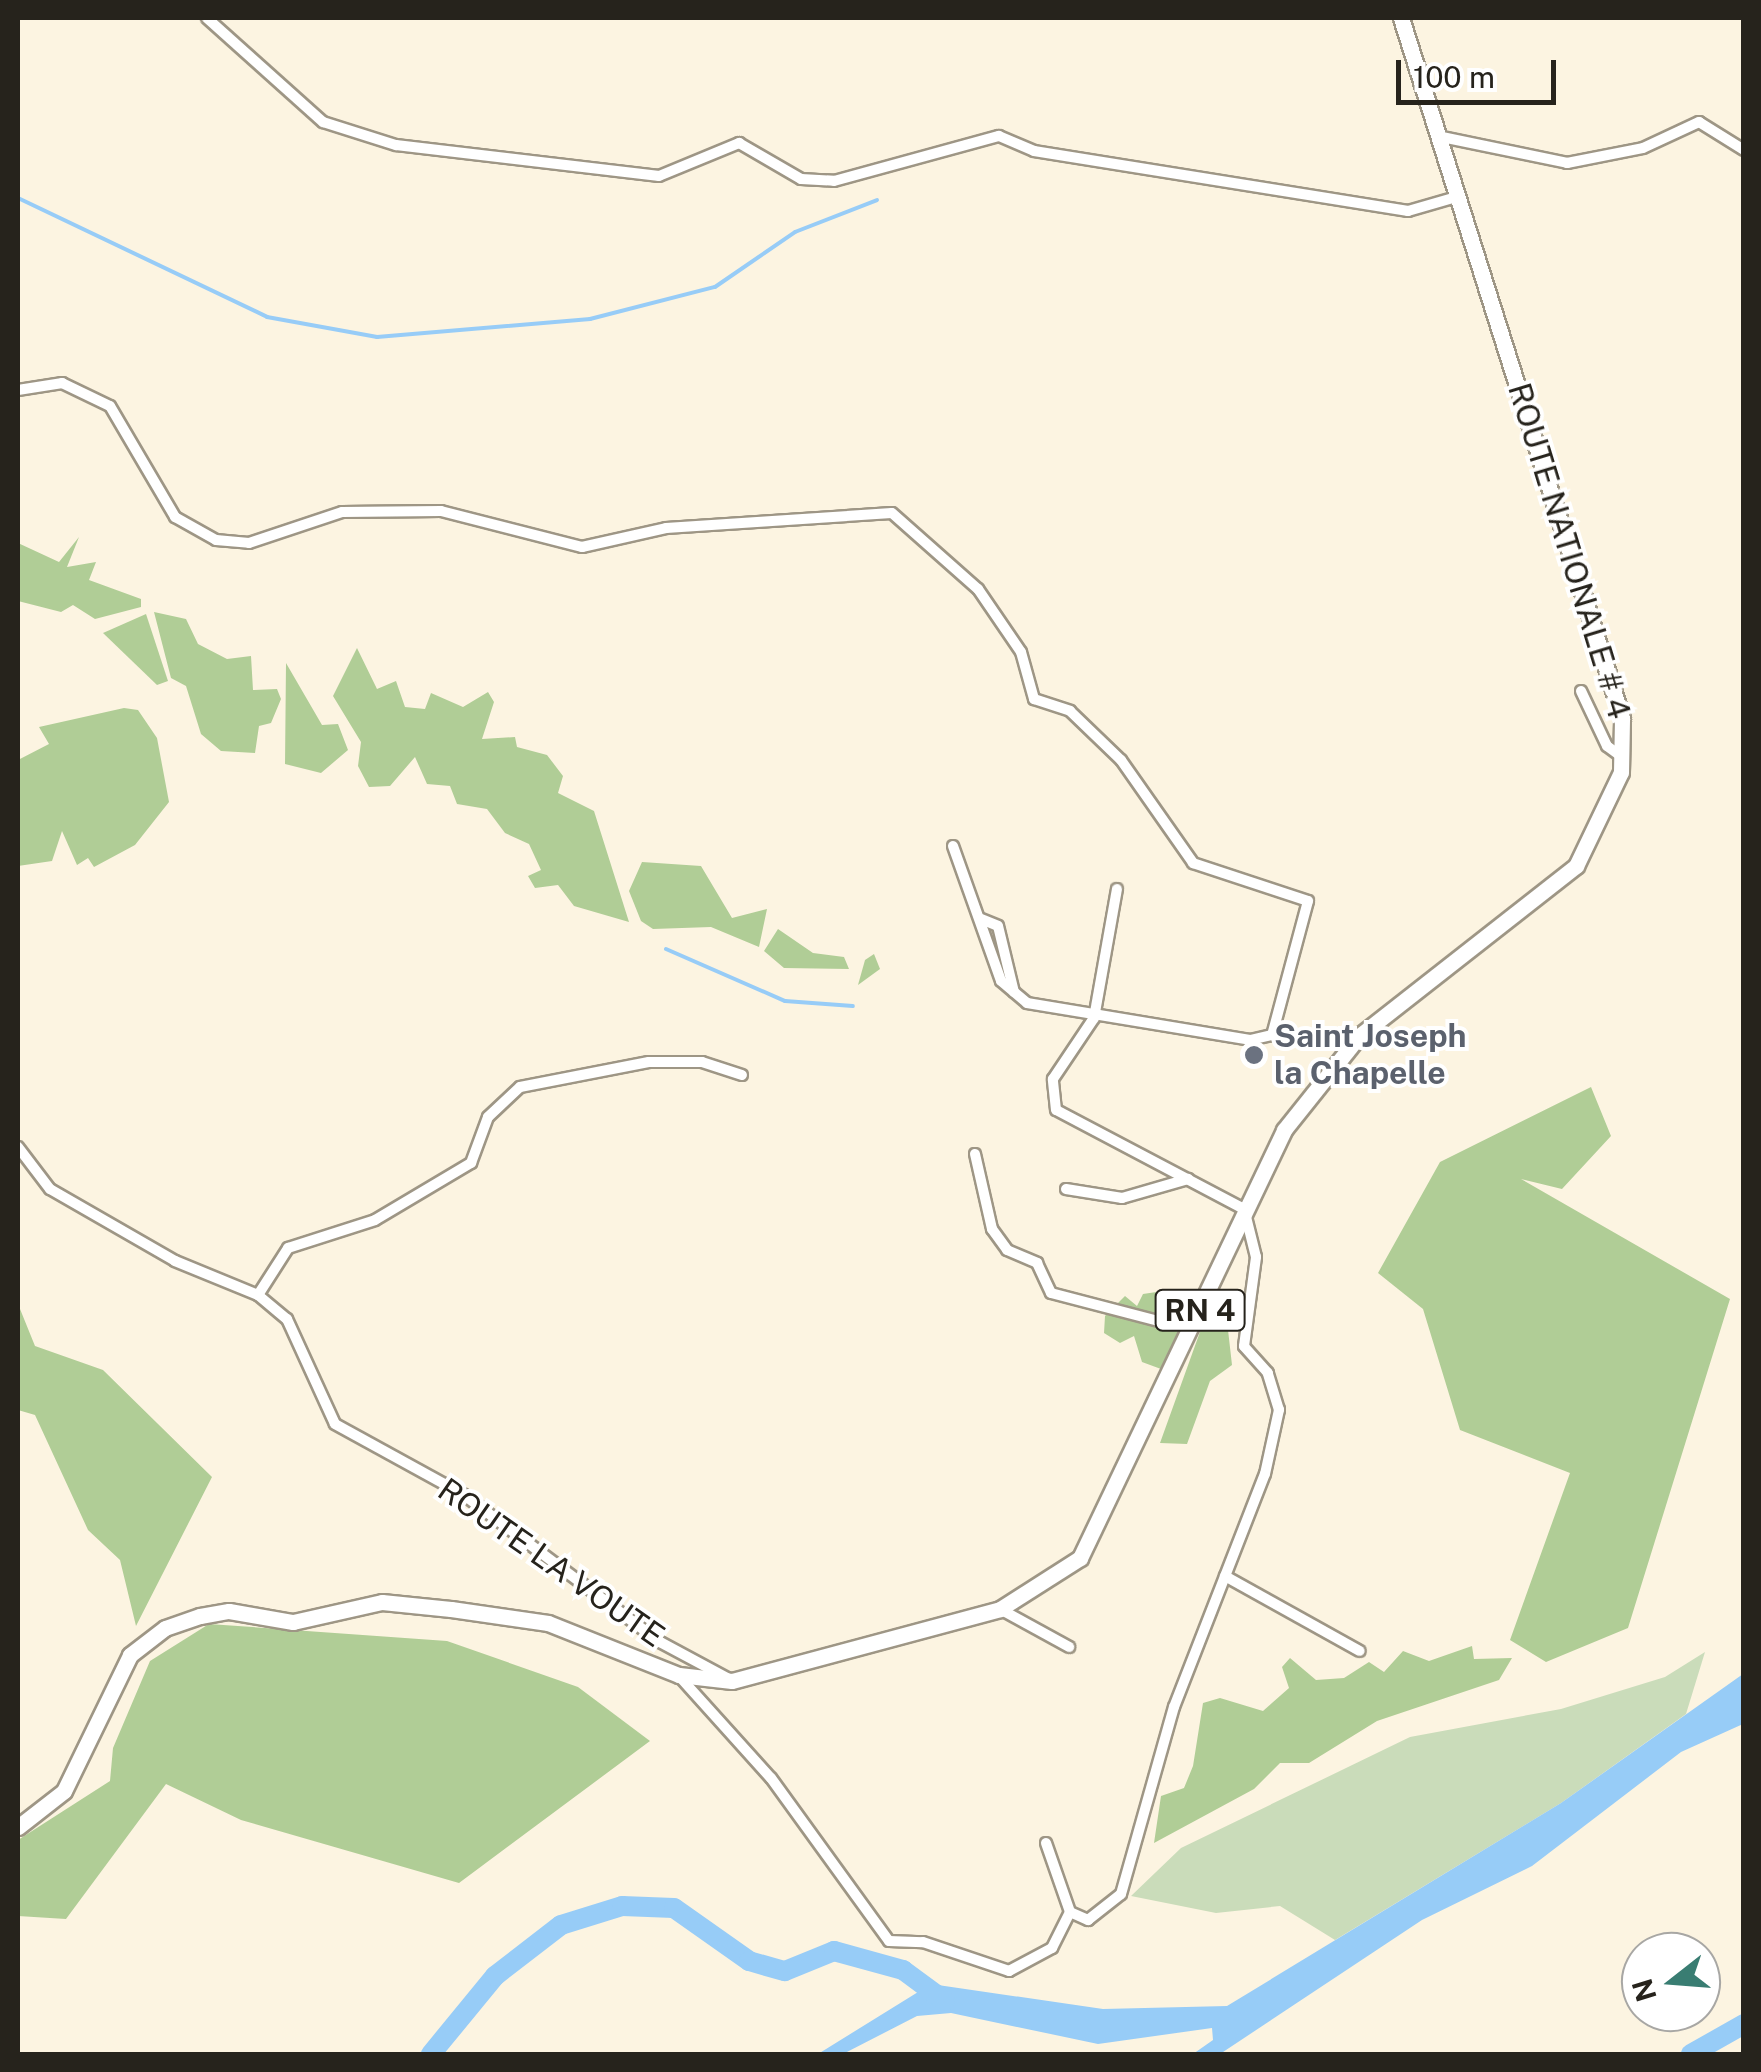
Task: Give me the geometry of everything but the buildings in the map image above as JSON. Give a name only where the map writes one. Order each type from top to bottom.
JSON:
[{"type":"main road","name":"ROUTE NATIONALE # 4","points":[[18,1827],[64,1791],[130,1655],[200,1616],[228,1611],[293,1622],[382,1602],[452,1610],[548,1622],[679,1675],[732,1681],[1000,1609],[1051,1581],[1096,1537],[1284,1130],[1359,1036],[1576,866],[1611,810],[1622,757],[1622,718],[1442,137],[1401,18]]},
{"type":"street","points":[[207,18],[324,122],[396,145],[659,176],[739,142],[801,180],[834,182],[999,136],[1034,151],[1408,211],[1460,196]]},
{"type":"street","points":[[1442,137],[1567,163],[1643,148],[1699,122],[1744,150]]},
{"type":"street","points":[[18,390],[62,382],[110,406],[175,517],[216,540],[248,544],[342,512],[441,511],[582,547],[666,528],[892,514],[978,589],[1021,652],[1034,699],[1070,711],[1121,760],[1193,863],[1308,900],[1272,1035]]},
{"type":"street","points":[[1581,691],[1606,746],[1622,757]]},
{"type":"street","points":[[953,846],[994,964],[1014,992],[1042,1011],[1250,1040],[1272,1035],[1359,1036]]},
{"type":"street","points":[[1070,1912],[1088,1920],[1121,1894],[1174,1707],[1266,1474],[1278,1410],[1268,1373],[1244,1346],[1256,1257],[1244,1210],[1056,1110],[1053,1079],[1094,1018],[1117,889]]},
{"type":"street","points":[[258,1295],[288,1248],[375,1220],[471,1163],[488,1117],[520,1087],[649,1062],[702,1062],[742,1075]]},
{"type":"street","name":"ROUTE LA VOUTE","points":[[18,1147],[50,1189],[175,1262],[258,1295],[306,1352],[335,1424],[464,1494],[660,1642],[732,1681]]},
{"type":"street","points":[[975,1154],[992,1228],[1007,1250],[1037,1263],[1052,1293],[1162,1322],[1208,1292]]},
{"type":"street","points":[[1066,1190],[1122,1198],[1188,1180]]},
{"type":"street","points":[[1225,1576],[1360,1651]]},
{"type":"street","points":[[1000,1609],[1069,1646]]},
{"type":"street","points":[[679,1675],[771,1778],[889,1941],[923,1942],[1009,1971],[1052,1948],[1070,1912],[1046,1843]]},
{"type":"green space","points":[[79,537],[67,567],[96,562],[89,580],[141,599],[141,607],[95,619],[73,605],[61,612],[18,601],[18,543],[59,562]]},
{"type":"green space","points":[[154,612],[186,619],[198,644],[227,659],[251,656],[253,690],[277,689],[281,699],[271,723],[259,726],[255,753],[221,751],[201,734],[186,686],[171,678]]},
{"type":"green space","points":[[146,614],[168,681],[157,685],[103,633]]},
{"type":"green space","points":[[357,648],[377,689],[396,681],[405,707],[425,709],[431,693],[463,707],[488,692],[494,702],[482,739],[515,737],[517,747],[547,755],[563,776],[558,793],[594,811],[629,922],[574,906],[558,885],[535,888],[528,876],[541,870],[529,844],[505,833],[487,809],[457,804],[450,786],[427,784],[415,757],[390,786],[369,787],[358,766],[361,742],[333,696]]},
{"type":"green space","points":[[286,663],[322,725],[338,724],[348,750],[321,773],[285,764]]},
{"type":"green space","points":[[124,708],[138,710],[157,738],[169,802],[135,845],[94,867],[88,858],[77,865],[62,831],[52,861],[18,866],[18,760],[49,744],[39,727]]},
{"type":"green space","points":[[642,862],[701,866],[732,918],[767,909],[759,947],[711,927],[653,929],[641,921],[629,891]]},
{"type":"green space","points":[[778,929],[813,953],[844,957],[849,969],[784,968],[764,951]]},
{"type":"green space","points":[[874,954],[880,969],[858,985],[865,960]]},
{"type":"green space","points":[[1591,1087],[1611,1136],[1562,1189],[1521,1179],[1730,1299],[1628,1628],[1546,1662],[1510,1640],[1570,1473],[1460,1430],[1423,1309],[1378,1273],[1440,1162]]},
{"type":"green space","points":[[1163,1291],[1196,1300],[1161,1369],[1142,1362],[1134,1336],[1120,1343],[1104,1333],[1105,1316],[1125,1296],[1137,1306],[1143,1294]]},
{"type":"green space","points":[[18,1304],[35,1346],[103,1370],[212,1477],[136,1626],[120,1560],[88,1530],[35,1415],[18,1410]]},
{"type":"green space","points":[[1205,1318],[1227,1321],[1232,1365],[1210,1381],[1187,1444],[1160,1443]]},
{"type":"green space","points":[[209,1624],[447,1641],[578,1687],[650,1741],[459,1883],[241,1820],[166,1784],[66,1919],[18,1916],[18,1840],[110,1781],[113,1748],[150,1661]]},
{"type":"green space","points":[[1472,1646],[1474,1659],[1512,1658],[1499,1680],[1377,1721],[1309,1763],[1280,1763],[1254,1789],[1154,1843],[1161,1796],[1184,1788],[1193,1766],[1203,1703],[1220,1698],[1263,1711],[1289,1688],[1282,1667],[1290,1658],[1316,1680],[1344,1678],[1369,1662],[1384,1672],[1403,1651],[1429,1661]]},
{"type":"green space","points":[[1705,1652],[1686,1714],[1561,1803],[1335,1940],[1280,1906],[1216,1913],[1131,1896],[1181,1848],[1410,1737],[1561,1709],[1665,1677]]},
{"type":"water","points":[[1743,1674],[1743,1724],[1681,1752],[1532,1866],[1422,1920],[1220,2054],[1193,2054],[1213,2040],[1212,2028],[1098,2044],[951,2013],[917,2016],[843,2054],[818,2054],[931,1984],[1103,2009],[1227,2006],[1561,1803]]},
{"type":"waterway","points":[[18,198],[267,317],[377,337],[590,319],[715,287],[795,232],[877,200]]},
{"type":"waterway","points":[[666,949],[785,1001],[853,1006]]},
{"type":"waterway","points":[[431,2054],[495,1976],[561,1925],[622,1906],[674,1908],[749,1961],[785,1971],[834,1951],[903,1970],[945,2001]]},
{"type":"waterway","points":[[1691,2054],[1744,2024]]},
{"type":"place","name":"Saint Joseph la Chapelle","points":[[1254,1055]]}]
